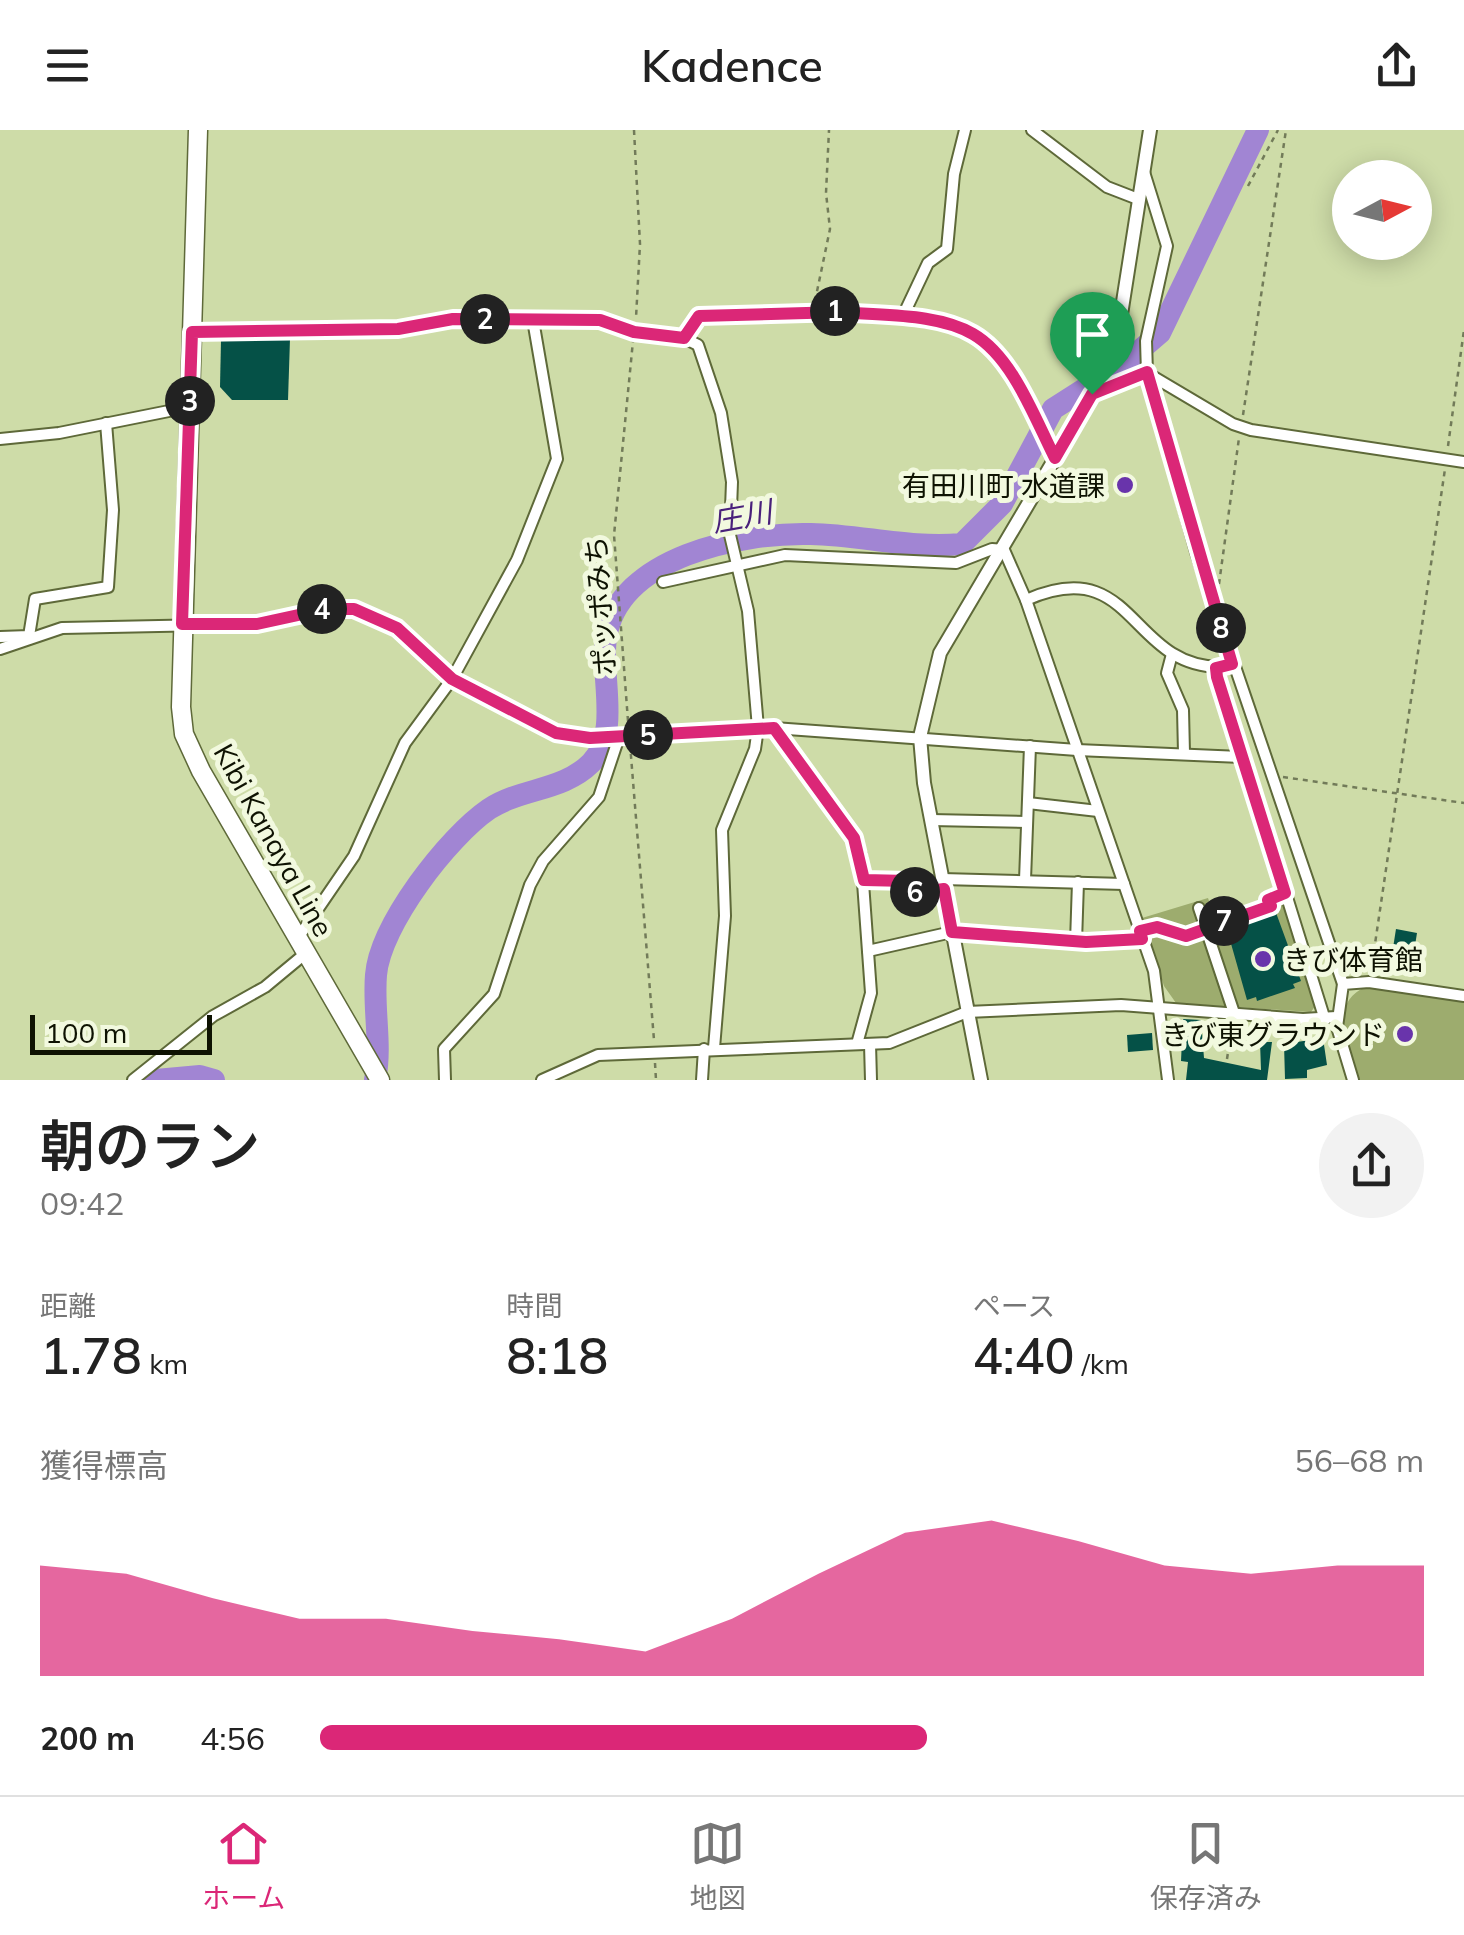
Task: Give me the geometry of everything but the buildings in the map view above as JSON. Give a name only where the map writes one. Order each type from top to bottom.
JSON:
[{"type":"main road","name":"Kibi Kanaya Line","points":[[198,130],[182,624],[184,734],[380,1080]]},
{"type":"street","points":[[902,318],[928,264],[947,248],[954,174],[966,130]]},
{"type":"street","points":[[1032,130],[1107,187],[1138,199]]},
{"type":"street","points":[[1142,130],[1143,166],[1167,246],[1146,342],[1147,372],[1232,664],[1343,984],[1330,1018]]},
{"type":"street","points":[[980,1080],[931,820],[920,737],[940,653],[1004,550],[1092,394],[1120,322],[1150,130]]},
{"type":"street","points":[[684,338],[699,316],[812,311],[948,324],[974,334],[994,351],[1055,458]]},
{"type":"street","points":[[192,332],[398,329],[453,319],[600,320],[634,332],[684,338],[698,346],[708,365],[722,413],[732,482],[734,562],[748,611],[758,728],[755,749],[722,830],[725,916],[702,1080]]},
{"type":"street","points":[[134,1080],[219,1012],[266,988],[302,946],[354,856],[405,742],[452,679],[517,560],[554,476],[557,459],[533,320]]},
{"type":"street","points":[[1092,394],[1147,372]]},
{"type":"street","points":[[1147,372],[1241,427],[1464,462]]},
{"type":"street","points":[[0,440],[190,406]]},
{"type":"street","points":[[29,636],[35,600],[104,590],[109,584],[113,510],[106,423]]},
{"type":"street","points":[[663,582],[734,562],[817,553],[956,563],[992,549],[1004,550]]},
{"type":"street","points":[[1004,550],[1026,600],[1141,935],[1160,1007],[1168,1080]]},
{"type":"street","points":[[1026,600],[1056,587],[1094,588],[1172,654],[1216,668],[1232,664]]},
{"type":"street","points":[[0,649],[29,636],[62,628],[257,624],[326,609],[366,611],[397,628],[452,679],[556,733],[624,737],[774,728],[1077,750],[1241,756]]},
{"type":"street","points":[[0,637],[29,636]]},
{"type":"street","points":[[1172,654],[1168,673],[1183,710],[1184,754]]},
{"type":"street","points":[[1216,668],[1309,966],[1353,1080]]},
{"type":"street","points":[[774,728],[854,838],[864,880],[870,1000],[857,1044]]},
{"type":"street","points":[[446,1080],[444,1050],[494,994],[530,885],[543,861],[599,797],[624,737]]},
{"type":"street","points":[[1025,880],[1030,746]]},
{"type":"street","points":[[1028,802],[1098,811]]},
{"type":"street","points":[[931,820],[1027,822]]},
{"type":"street","points":[[943,884],[1025,880],[1124,884]]},
{"type":"street","points":[[1076,942],[1078,882]]},
{"type":"street","points":[[1199,908],[1234,1013]]},
{"type":"street","points":[[868,951],[952,932]]},
{"type":"street","points":[[1309,966],[1325,972],[1335,959]]},
{"type":"street","points":[[1343,984],[1369,982],[1464,996]]},
{"type":"street","points":[[542,1080],[598,1055],[901,1040],[967,1012],[1077,1004],[1330,1018]]},
{"type":"street","points":[[870,1044],[871,1080]]},
{"type":"lane","points":[[864,880],[908,881],[916,893],[943,884]]},
{"type":"lane","points":[[952,932],[1076,942],[1141,935]]},
{"type":"path","name":"ポッポみち","points":[[634,130],[640,244],[615,511],[616,581],[624,737],[656,1080]]},
{"type":"path","points":[[812,311],[830,229],[826,194],[829,130]]},
{"type":"path","points":[[1248,186],[1278,130]]},
{"type":"path","points":[[1210,595],[1217,592],[1286,130]]},
{"type":"path","points":[[1369,982],[1464,330]]},
{"type":"path","points":[[1272,778],[1464,802]]},
{"type":"path","points":[[1141,935],[1157,927],[1186,936],[1271,906],[1268,900],[1285,893]]},
{"type":"path","points":[[1228,1059],[1234,1013]]},
{"type":"green space","points":[[1282,897],[1318,1002],[1311,1012],[1176,1003],[1164,986],[1142,918],[1208,898],[1215,918]]},
{"type":"green space","name":"きび東グラウンド","points":[[1367,986],[1464,999],[1464,1080],[1356,1080],[1345,1041],[1343,1015],[1354,994]]},
{"type":"waterway","name":"庄川","points":[[375,1080],[376,975],[390,932],[436,861],[473,822],[501,802],[568,779],[591,763],[600,751],[608,704],[606,638],[615,610],[633,587],[687,555],[751,538],[811,534],[924,545],[962,544],[1002,504],[1053,409],[1125,363],[1160,333],[1258,130]]},
{"type":"waterway","name":"庄川","points":[[156,1080],[200,1076],[214,1080]]},
{"type":"place","name":"有田川町 水道課","points":[[1125,485]]},
{"type":"place","name":"きび体育館","points":[[1263,959]]},
{"type":"place","name":"きび東グラウンド","points":[[1405,1034]]},
{"type":"route","points":[[808,311],[948,324],[974,334],[994,351],[1055,458],[1092,394],[1099,395],[1147,372],[1196,552],[1232,664],[1216,668],[1217,677],[1285,893],[1268,900],[1271,906],[1205,927],[1190,936],[1154,926],[1140,931],[1142,939],[1086,942],[952,932],[944,889],[916,893],[908,881],[864,880],[854,838],[774,728],[590,738],[556,733],[452,679],[397,628],[366,611],[326,609],[257,624],[182,624],[192,332],[398,329],[453,319],[600,320],[634,332],[684,338],[699,316],[808,311]]}]
